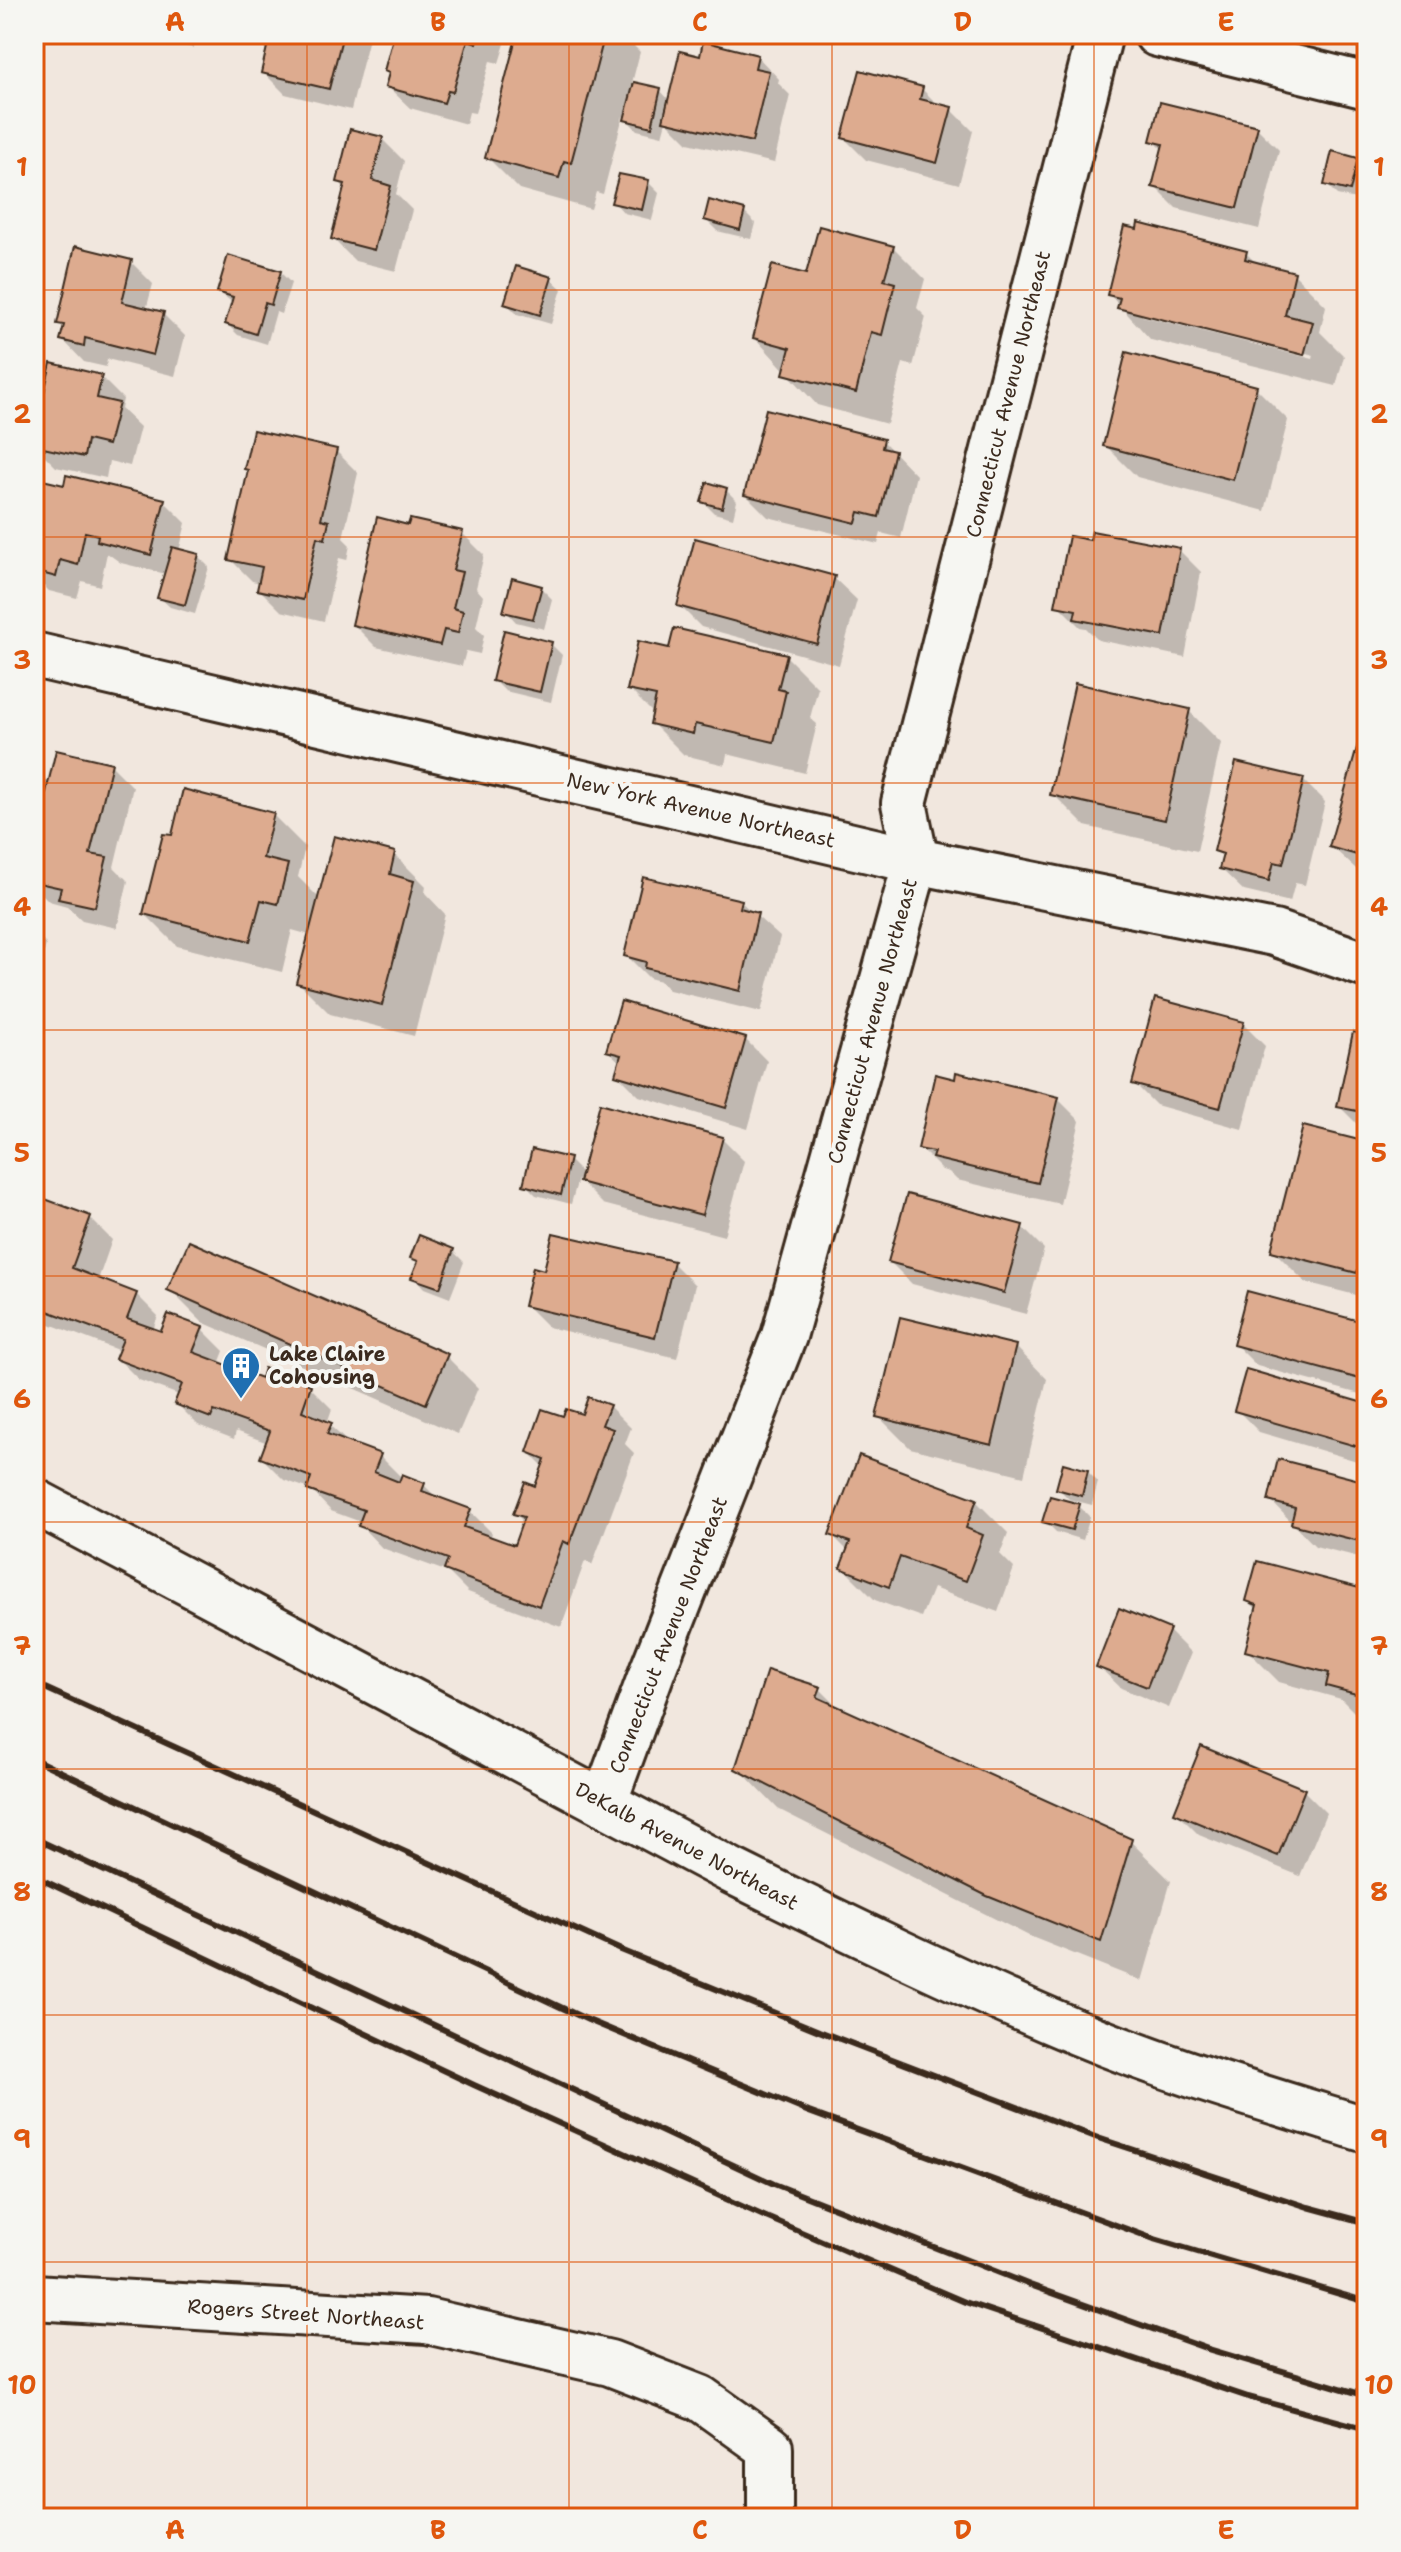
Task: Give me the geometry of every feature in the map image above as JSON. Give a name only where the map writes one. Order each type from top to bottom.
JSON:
[{"type":"street","name":"Connecticut Avenue Northeast","points":[[604,1803],[784,1336],[916,861],[904,803],[1100,34]]},
{"type":"street","points":[[1157,34],[1367,86]]},
{"type":"street","name":"New York Avenue Northeast","points":[[34,655],[916,861],[1274,933],[1367,965]]},
{"type":"street","name":"DeKalb Avenue Northeast","points":[[34,1501],[732,1871],[843,1926],[1081,2033],[1188,2074],[1367,2130]]},
{"type":"street","name":"Rogers Street Northeast","points":[[34,2297],[427,2321],[610,2363],[700,2398],[770,2448],[770,2518]]},
{"type":"building","points":[[270,34],[343,34],[329,89],[261,73]]},
{"type":"building","points":[[394,34],[480,34],[477,43],[468,40],[453,92],[448,91],[444,103],[385,87],[389,73],[384,71]]},
{"type":"building","points":[[517,34],[605,34],[571,163],[564,161],[559,178],[485,158]]},
{"type":"building","points":[[703,41],[758,55],[755,68],[769,71],[752,142],[663,121],[680,51],[700,56]]},
{"type":"building","points":[[860,70],[923,87],[920,99],[952,107],[937,163],[842,138]]},
{"type":"building","points":[[634,82],[661,88],[652,127],[624,120]]},
{"type":"building","points":[[1160,102],[1258,126],[1237,208],[1152,187],[1163,144],[1150,141]]},
{"type":"building","points":[[350,129],[383,137],[372,180],[391,186],[374,250],[331,239],[345,184],[337,182]]},
{"type":"building","points":[[1332,151],[1358,158],[1350,191],[1324,185]]},
{"type":"building","points":[[619,174],[649,180],[642,210],[611,203]]},
{"type":"building","points":[[709,200],[745,210],[740,230],[704,220]]},
{"type":"building","points":[[1138,223],[1247,251],[1245,259],[1295,272],[1285,315],[1313,322],[1304,355],[1117,308],[1120,298],[1107,295],[1124,226],[1137,229]]},
{"type":"building","points":[[819,226],[894,246],[884,280],[895,283],[882,335],[871,332],[856,393],[783,374],[790,348],[753,338],[772,265],[806,274]]},
{"type":"building","points":[[75,246],[132,260],[122,302],[164,312],[153,355],[85,338],[84,346],[60,340],[64,325],[57,324]]},
{"type":"building","points":[[228,255],[281,271],[271,305],[265,303],[256,334],[225,324],[233,297],[217,292]]},
{"type":"building","points":[[516,266],[552,277],[540,315],[504,304]]},
{"type":"building","points":[[1126,352],[1257,386],[1233,480],[1103,446]]},
{"type":"building","points":[[51,363],[102,375],[97,398],[119,403],[108,445],[87,440],[84,457],[34,446]]},
{"type":"building","points":[[766,409],[884,439],[882,448],[895,451],[879,517],[859,512],[856,523],[744,495]]},
{"type":"building","points":[[253,430],[337,449],[321,519],[329,521],[325,539],[317,537],[303,600],[257,590],[262,567],[228,560],[248,470],[244,469]]},
{"type":"building","points":[[66,475],[165,499],[151,555],[97,541],[98,535],[85,532],[78,565],[60,560],[56,577],[34,571],[34,478],[64,485]]},
{"type":"building","points":[[707,482],[727,488],[722,508],[701,502]]},
{"type":"building","points":[[377,517],[408,525],[410,519],[463,531],[453,570],[462,572],[453,608],[463,611],[458,633],[444,630],[440,645],[352,625]]},
{"type":"building","points":[[1092,531],[1180,548],[1163,636],[1074,619],[1076,610],[1055,606],[1069,536],[1090,540]]},
{"type":"building","points":[[695,538],[835,576],[817,644],[677,606]]},
{"type":"building","points":[[172,547],[199,554],[185,605],[157,598]]},
{"type":"building","points":[[512,578],[542,586],[533,619],[503,612]]},
{"type":"building","points":[[674,628],[787,654],[778,689],[786,691],[774,742],[695,724],[693,734],[650,724],[656,696],[627,690],[638,641],[669,648]]},
{"type":"building","points":[[504,630],[552,642],[540,692],[492,681]]},
{"type":"building","points":[[1075,683],[1190,709],[1165,820],[1050,795]]},
{"type":"building","points":[[1367,712],[1367,858],[1329,847]]},
{"type":"building","points":[[56,750],[112,763],[90,854],[107,857],[95,907],[58,899],[61,888],[34,882],[34,843]]},
{"type":"building","points":[[1236,762],[1304,778],[1283,864],[1274,862],[1269,881],[1219,869],[1223,854],[1214,851]]},
{"type":"building","points":[[183,789],[274,813],[263,858],[288,864],[278,904],[261,900],[250,941],[143,914],[163,834],[172,835]]},
{"type":"building","points":[[334,836],[395,852],[390,874],[414,881],[382,1005],[296,983]]},
{"type":"building","points":[[643,877],[742,900],[740,908],[758,913],[740,991],[645,968],[646,962],[624,956]]},
{"type":"building","points":[[1155,998],[1244,1022],[1220,1108],[1132,1084]]},
{"type":"building","points":[[621,1001],[746,1038],[726,1108],[615,1075],[621,1055],[606,1051]]},
{"type":"building","points":[[1353,1032],[1367,1035],[1367,1113],[1337,1107]]},
{"type":"building","points":[[956,1072],[1059,1097],[1038,1183],[932,1158],[934,1152],[918,1149],[935,1074],[955,1079]]},
{"type":"building","points":[[600,1103],[723,1137],[702,1215],[579,1182]]},
{"type":"building","points":[[1303,1126],[1367,1142],[1367,1250],[1363,1249],[1357,1273],[1271,1251]]},
{"type":"building","points":[[532,1149],[570,1158],[561,1195],[523,1185]]},
{"type":"building","points":[[907,1194],[1023,1225],[1004,1293],[888,1262]]},
{"type":"building","name":"Lake Claire Cohousing","points":[[34,1195],[91,1216],[72,1268],[137,1293],[127,1319],[161,1331],[168,1314],[203,1327],[193,1352],[261,1378],[264,1368],[311,1385],[302,1411],[332,1423],[327,1434],[381,1454],[374,1472],[399,1482],[402,1474],[425,1483],[422,1491],[471,1509],[464,1527],[514,1545],[524,1517],[513,1514],[525,1482],[535,1486],[545,1459],[527,1452],[542,1409],[563,1416],[566,1409],[582,1414],[588,1397],[610,1405],[602,1425],[613,1429],[569,1544],[563,1541],[539,1606],[444,1570],[448,1559],[358,1526],[364,1510],[307,1490],[311,1477],[260,1458],[270,1431],[214,1411],[211,1418],[174,1404],[182,1384],[115,1359],[123,1339],[34,1306]]},
{"type":"building","points":[[553,1233],[674,1261],[655,1337],[524,1306],[533,1267],[544,1270]]},
{"type":"building","points":[[419,1235],[454,1249],[440,1288],[411,1278],[418,1261],[410,1258]]},
{"type":"building","points":[[189,1241],[448,1354],[426,1404],[167,1290]]},
{"type":"building","points":[[1247,1291],[1367,1323],[1367,1381],[1233,1345]]},
{"type":"building","points":[[900,1317],[1016,1345],[992,1445],[876,1417]]},
{"type":"building","points":[[1246,1369],[1367,1404],[1366,1449],[1234,1411]]},
{"type":"building","points":[[859,1455],[977,1499],[966,1528],[983,1535],[966,1581],[900,1557],[889,1587],[840,1568],[850,1542],[829,1535]]},
{"type":"building","points":[[1278,1459],[1367,1482],[1367,1543],[1291,1524],[1295,1508],[1268,1501]]},
{"type":"building","points":[[1063,1463],[1088,1470],[1082,1496],[1056,1489]]},
{"type":"building","points":[[1050,1496],[1080,1504],[1072,1530],[1042,1522]]},
{"type":"building","points":[[1257,1561],[1367,1590],[1367,1697],[1326,1686],[1329,1673],[1245,1651],[1257,1605],[1246,1601]]},
{"type":"building","points":[[1119,1608],[1170,1629],[1147,1687],[1096,1667]]},
{"type":"building","points":[[767,1670],[821,1687],[817,1697],[1132,1839],[1101,1942],[987,1896],[735,1769]]},
{"type":"building","points":[[1201,1746],[1305,1789],[1278,1856],[1174,1813]]},
{"type":"railway","points":[[34,1683],[621,1950],[819,2031],[1098,2138],[1308,2207],[1367,2223]]},
{"type":"railway","points":[[34,1759],[588,2020],[809,2112],[1154,2239],[1367,2302]]},
{"type":"railway","points":[[34,1838],[774,2184],[1030,2285],[1208,2349],[1367,2396]]},
{"type":"railway","points":[[34,1876],[474,2085],[766,2217],[965,2302],[1248,2397],[1367,2429]]},
{"type":"place","name":"Lake Claire Cohousing","points":[[241,1400]]}]
